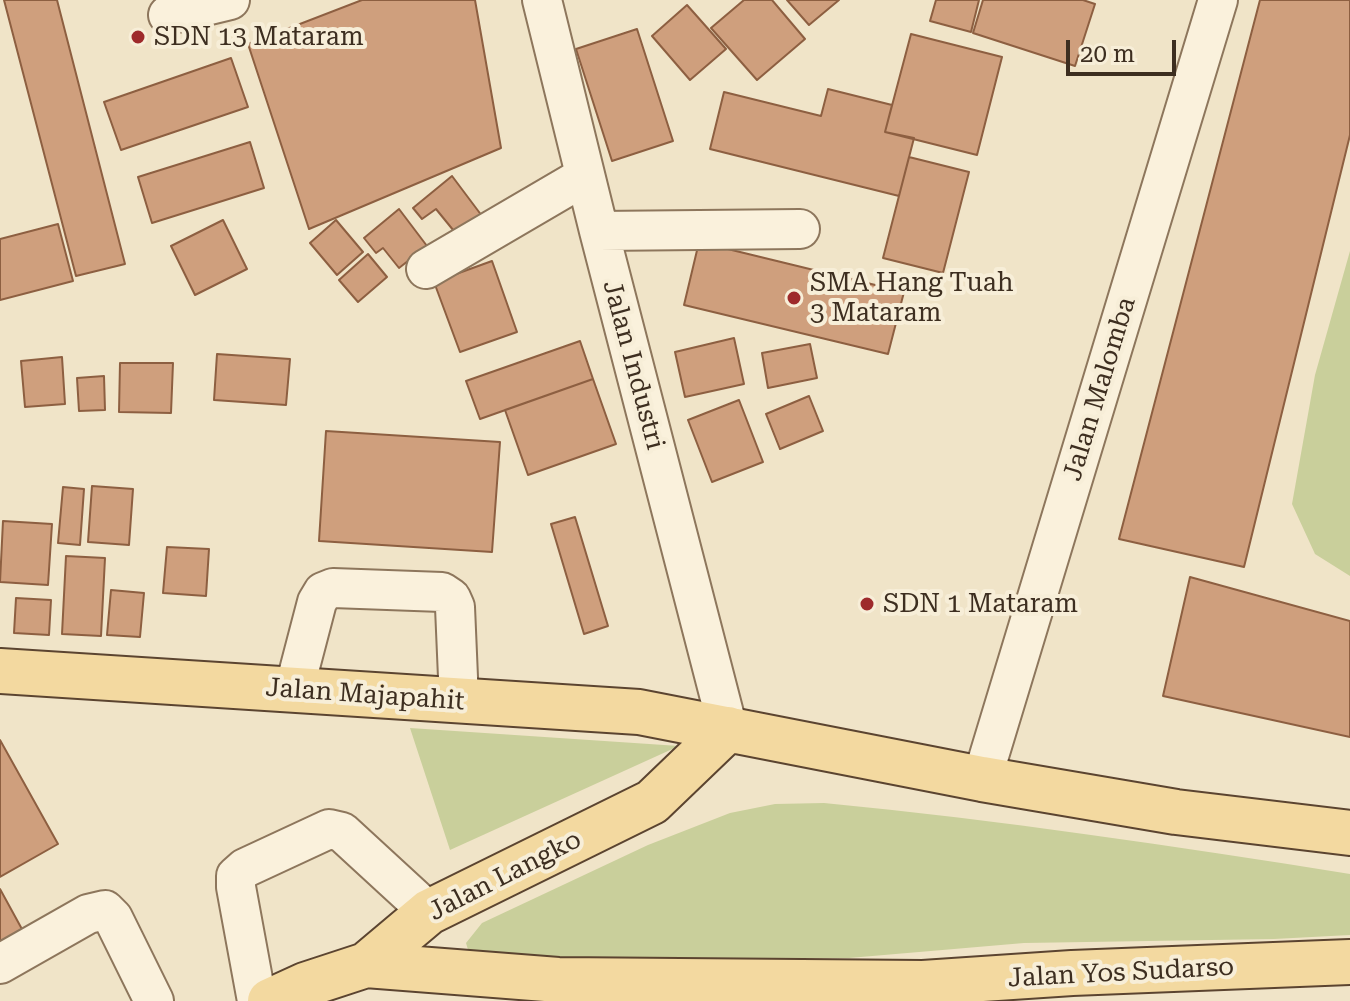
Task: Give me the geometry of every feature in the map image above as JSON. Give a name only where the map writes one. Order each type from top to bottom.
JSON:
[{"type":"main road","name":"Jalan Majapahit","points":[[0,671],[639,712],[728,729]]},
{"type":"main road","points":[[728,729],[982,779],[1176,812],[1350,833]]},
{"type":"main road","name":"Jalan Langko","points":[[296,996],[366,965],[429,912],[652,802],[728,729]]},
{"type":"main road","name":"Jalan Yos Sudarso","points":[[366,965],[558,980],[923,983],[1072,973],[1350,962]]},
{"type":"street","points":[[168,15],[230,0]]},
{"type":"street","name":"Jalan Industri","points":[[542,0],[728,729]]},
{"type":"street","name":"Jalan Malomba","points":[[982,779],[1218,0]]},
{"type":"street","points":[[426,269],[585,176]]},
{"type":"street","points":[[599,231],[669,221],[800,229]]},
{"type":"street","points":[[294,690],[317,602],[323,592],[333,588],[442,592],[451,598],[455,607],[459,701]]},
{"type":"street","points":[[257,1001],[236,887],[236,876],[245,868],[329,829],[342,832],[429,912]]},
{"type":"street","points":[[0,964],[88,914],[105,910],[113,918],[154,1001]]},
{"type":"green space","points":[[1350,251],[1350,576],[1315,554],[1292,504],[1315,375]]},
{"type":"green space","points":[[410,728],[679,746],[450,850]]},
{"type":"green space","points":[[824,803],[1087,834],[1350,874],[1350,935],[1024,943],[849,958],[479,959],[469,953],[466,943],[482,923],[648,845],[730,813],[775,804]]},
{"type":"building","points":[[4,0],[57,0],[125,264],[76,276]]},
{"type":"building","points":[[362,0],[475,0],[501,148],[309,229],[248,44]]},
{"type":"building","points":[[744,0],[772,0],[805,39],[757,80],[711,28]]},
{"type":"building","points":[[787,0],[839,0],[809,25]]},
{"type":"building","points":[[936,0],[979,0],[971,32],[930,21]]},
{"type":"building","points":[[983,0],[1083,0],[1095,4],[1075,66],[973,33]]},
{"type":"building","points":[[1260,0],[1350,0],[1350,135],[1244,567],[1119,539]]},
{"type":"building","points":[[687,5],[726,49],[690,80],[652,36]]},
{"type":"building","points":[[637,29],[673,141],[612,161],[576,49]]},
{"type":"building","points":[[911,34],[1002,57],[977,155],[885,132]]},
{"type":"building","points":[[231,58],[248,107],[121,150],[104,102]]},
{"type":"building","points":[[828,89],[892,105],[885,132],[914,138],[899,196],[710,149],[724,92],[821,116]]},
{"type":"building","points":[[250,142],[264,188],[152,223],[138,177]]},
{"type":"building","points":[[909,157],[969,172],[943,273],[883,258]]},
{"type":"building","points":[[452,176],[482,216],[458,236],[436,209],[422,219],[413,208]]},
{"type":"building","points":[[399,209],[427,246],[399,268],[383,248],[376,253],[364,238]]},
{"type":"building","points":[[223,220],[247,269],[195,295],[171,246]]},
{"type":"building","points":[[336,220],[363,252],[337,275],[310,243]]},
{"type":"building","points":[[58,224],[73,281],[0,300],[0,239]]},
{"type":"building","name":"SMA Hang Tuah 3 Mataram","points":[[699,242],[904,292],[888,354],[684,305]]},
{"type":"building","points":[[368,254],[387,277],[358,302],[339,280]]},
{"type":"building","points":[[492,261],[517,332],[460,352],[434,282]]},
{"type":"building","points":[[734,338],[744,384],[685,397],[675,352]]},
{"type":"building","points":[[580,341],[593,379],[480,419],[466,381]]},
{"type":"building","points":[[810,344],[817,378],[768,388],[762,353]]},
{"type":"building","points":[[217,354],[290,359],[286,405],[214,400]]},
{"type":"building","points":[[62,357],[65,404],[25,407],[21,361]]},
{"type":"building","points":[[120,363],[173,363],[171,413],[119,412]]},
{"type":"building","points":[[104,376],[105,410],[79,411],[77,378]]},
{"type":"building","points":[[593,379],[616,444],[528,475],[505,410]]},
{"type":"building","points":[[809,396],[823,431],[780,449],[766,414]]},
{"type":"building","points":[[739,400],[763,462],[712,482],[688,420]]},
{"type":"building","points":[[326,431],[500,442],[492,552],[319,541]]},
{"type":"building","points":[[92,486],[133,489],[129,545],[88,542]]},
{"type":"building","points":[[63,487],[84,489],[80,545],[58,543]]},
{"type":"building","points":[[575,517],[608,626],[584,634],[551,524]]},
{"type":"building","points":[[3,521],[52,524],[48,585],[0,582]]},
{"type":"building","points":[[167,547],[209,549],[206,596],[163,593]]},
{"type":"building","points":[[66,556],[105,558],[101,636],[62,634]]},
{"type":"building","points":[[1190,577],[1350,621],[1350,737],[1163,696]]},
{"type":"building","points":[[111,590],[144,593],[140,637],[107,635]]},
{"type":"building","points":[[16,598],[51,600],[49,635],[14,633]]},
{"type":"building","points":[[0,740],[58,844],[0,877]]},
{"type":"building","points":[[0,889],[23,931],[0,944]]},
{"type":"place","name":"SDN 13 Mataram","points":[[138,37]]},
{"type":"place","name":"SMA Hang Tuah 3 Mataram","points":[[794,298]]},
{"type":"place","name":"SDN 1 Mataram","points":[[867,604]]}]
